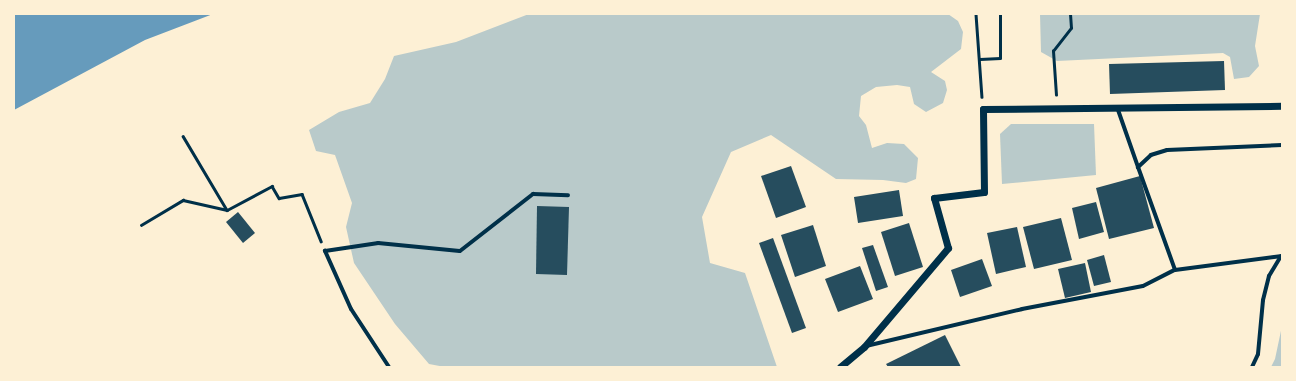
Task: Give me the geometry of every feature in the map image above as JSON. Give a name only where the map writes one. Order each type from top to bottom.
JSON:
[{"type":"street","points":[[840,367],[864,347],[948,248],[934,198],[984,192],[983,109],[1282,106]]},
{"type":"street","points":[[1116,107],[1175,270]]},
{"type":"street","points":[[1138,167],[1151,155],[1167,150],[1282,145]]},
{"type":"street","points":[[389,367],[352,309],[325,251],[378,243],[460,251],[533,194],[568,195]]},
{"type":"street","points":[[864,347],[1022,309],[1143,286],[1175,270],[1281,256]]},
{"type":"street","points":[[1252,367],[1258,354],[1264,294],[1269,276],[1281,256]]},
{"type":"path","points":[[983,109],[976,14],[992,14]]},
{"type":"path","points":[[980,59],[1000,58],[1000,14]]},
{"type":"path","points":[[1057,108],[1053,51],[1071,28],[1070,14]]},
{"type":"path","points":[[183,136],[227,210]]},
{"type":"path","points":[[140,225],[183,200],[227,210],[272,186],[278,198],[302,194],[325,251]]},
{"type":"shaded area","points":[[529,14],[948,14],[958,21],[963,32],[961,49],[931,72],[945,81],[947,90],[943,103],[926,112],[914,104],[910,87],[897,85],[876,87],[861,96],[859,116],[866,125],[872,148],[887,143],[904,144],[918,158],[916,179],[906,183],[883,180],[836,179],[771,135],[731,152],[702,217],[710,263],[745,273],[777,367],[445,367],[429,364],[395,324],[354,263],[346,227],[352,203],[335,155],[316,151],[309,130],[339,112],[370,103],[385,79],[394,56],[456,42]]},
{"type":"shaded area","points":[[1040,14],[1260,14],[1255,46],[1259,66],[1249,77],[1234,79],[1230,57],[1223,53],[1057,61],[1041,52]]},
{"type":"shaded area","points":[[1011,124],[1094,124],[1096,175],[1002,184],[1000,134]]},
{"type":"shaded area","points":[[1282,326],[1282,366],[1271,367],[1275,359]]},
{"type":"water","points":[[14,14],[213,14],[145,40],[14,110]]},
{"type":"building","points":[[1224,61],[1225,90],[1110,94],[1109,64]]},
{"type":"building","points":[[791,166],[806,207],[776,218],[761,176]]},
{"type":"building","points":[[1140,176],[1154,228],[1109,239],[1096,188]]},
{"type":"building","points":[[899,190],[903,216],[858,223],[854,197]]},
{"type":"building","points":[[1096,202],[1104,232],[1079,239],[1072,208]]},
{"type":"building","points":[[537,206],[569,207],[567,275],[536,274]]},
{"type":"building","points":[[238,212],[255,233],[243,243],[226,222]]},
{"type":"building","points":[[1061,218],[1072,260],[1034,269],[1023,227]]},
{"type":"building","points":[[909,223],[923,267],[895,276],[881,232]]},
{"type":"building","points":[[813,225],[826,266],[795,277],[781,235]]},
{"type":"building","points":[[1017,227],[1026,267],[996,274],[987,233]]},
{"type":"building","points":[[773,238],[806,328],[792,333],[759,243]]},
{"type":"building","points":[[873,245],[888,287],[876,291],[862,248]]},
{"type":"building","points":[[1104,255],[1111,282],[1094,286],[1087,260]]},
{"type":"building","points":[[982,259],[992,286],[960,297],[951,270]]},
{"type":"building","points":[[1085,263],[1091,292],[1065,298],[1058,269]]},
{"type":"building","points":[[860,266],[873,299],[838,312],[825,279]]},
{"type":"building","points":[[945,335],[961,367],[888,367],[886,364]]}]
